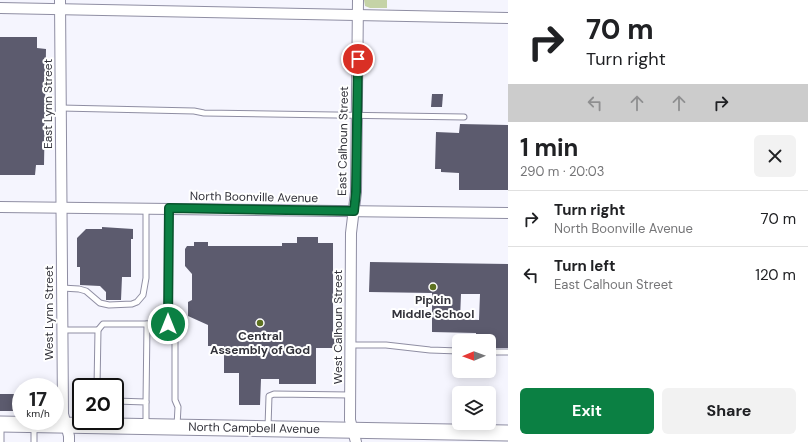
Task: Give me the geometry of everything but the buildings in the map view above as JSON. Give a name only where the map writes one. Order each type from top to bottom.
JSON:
[{"type":"main road","name":"North Campbell Avenue","points":[[1,424],[12,424]]},
{"type":"main road","name":"North Campbell Avenue","points":[[66,425],[268,428],[355,436],[508,433]]},
{"type":"street","name":"East Calhoun Street","points":[[354,211],[356,192],[358,0]]},
{"type":"street","points":[[0,8],[60,5],[358,16],[508,18]]},
{"type":"street","name":"East Lynn Street","points":[[60,5],[61,207]]},
{"type":"street","name":"North Boonville Avenue","points":[[0,207],[508,213]]},
{"type":"street","name":"West Lynn Street","points":[[61,207],[63,414],[69,436],[69,442]]},
{"type":"street","name":"West Calhoun Street","points":[[354,211],[351,233],[350,420],[355,436]]},
{"type":"lane","points":[[61,108],[194,111],[204,113],[464,117]]},
{"type":"lane","points":[[62,288],[86,291],[100,303],[108,305],[132,304],[137,302],[143,295],[146,278],[146,208]]},
{"type":"lane","points":[[169,208],[168,324],[175,337],[175,400],[178,407],[177,427]]},
{"type":"lane","points":[[97,378],[98,330],[103,324],[168,324]]},
{"type":"lane","points":[[146,426],[147,324]]},
{"type":"lane","points":[[62,330],[98,330]]},
{"type":"lane","points":[[351,344],[386,345],[452,351]]},
{"type":"lane","points":[[496,352],[508,352]]},
{"type":"lane","points":[[268,428],[269,396],[274,394],[350,395]]},
{"type":"lane","points":[[124,401],[146,402]]},
{"type":"lane","points":[[1,424],[1,442]]},
{"type":"lane","points":[[34,430],[34,442]]},
{"type":"green space","points":[[364,0],[387,0],[387,8],[370,8],[365,6]]},
{"type":"place","name":"Pipkin Middle School","points":[[433,287]]},
{"type":"place","name":"Central Assembly of God","points":[[260,323]]},
{"type":"route","points":[[168,324],[169,208],[354,211],[356,192],[358,59]]}]
